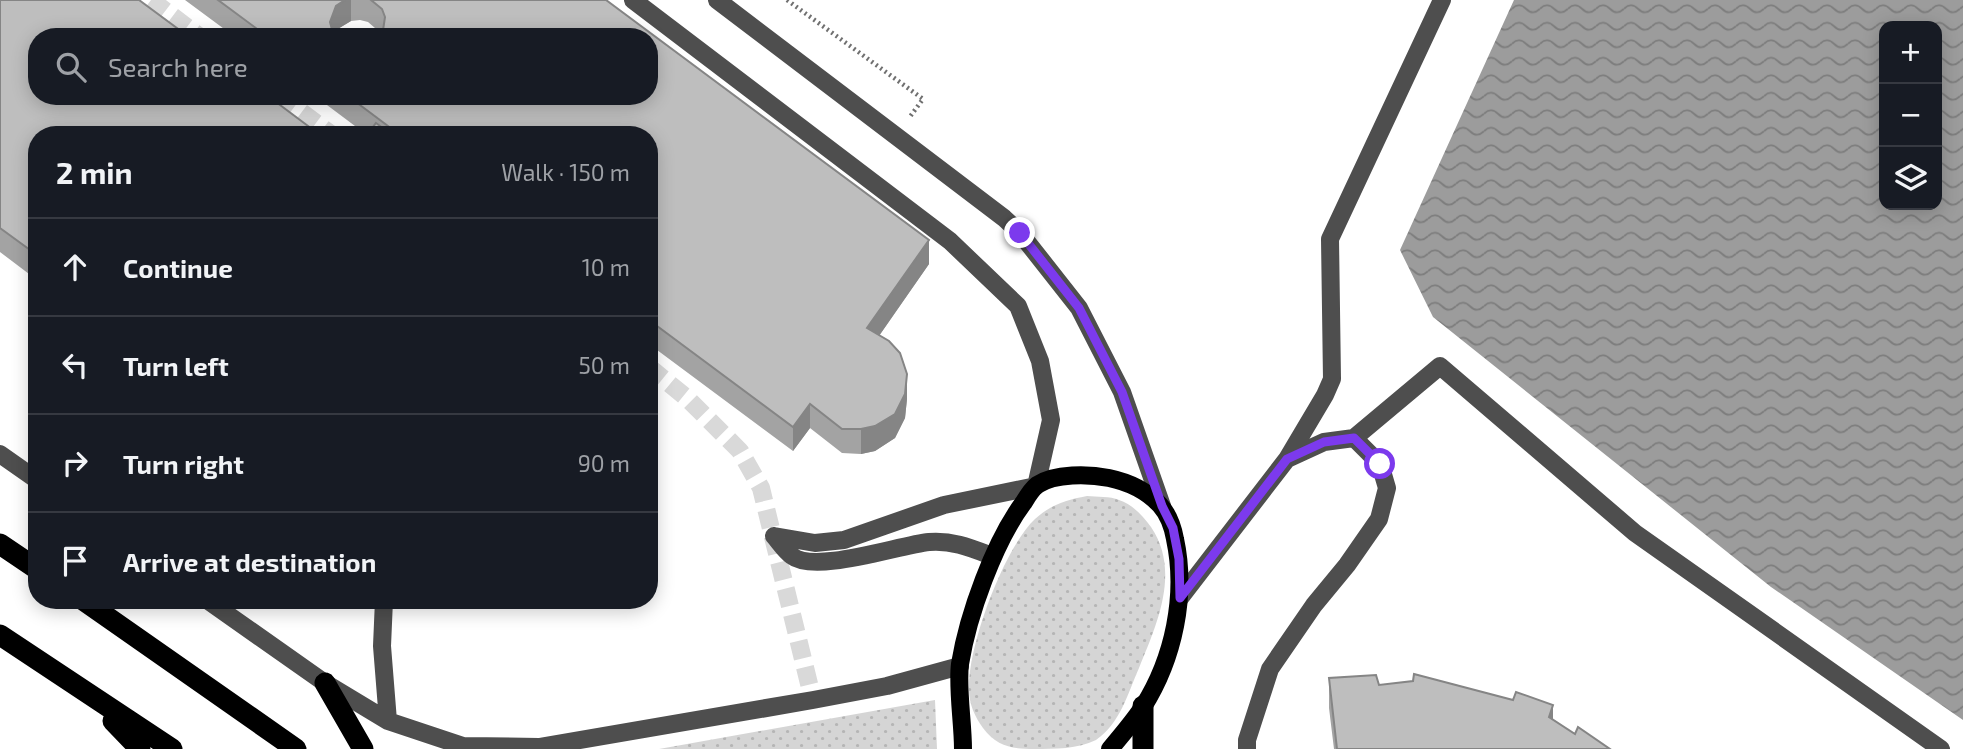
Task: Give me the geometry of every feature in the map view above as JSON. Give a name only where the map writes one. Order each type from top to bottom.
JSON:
[{"type":"highway","points":[[0,544],[28,563]]},
{"type":"highway","points":[[96,609],[296,749]]},
{"type":"highway","points":[[0,635],[172,749]]},
{"type":"highway","points":[[325,683],[363,749]]},
{"type":"highway","points":[[88,694],[140,749]]},
{"type":"highway","points":[[1143,706],[1143,749]]},
{"type":"main road","points":[[963,749],[960,666],[992,556],[1018,510],[1036,486],[1071,476],[1094,476],[1113,479],[1138,488],[1162,506],[1173,528],[1179,559],[1180,598],[1164,659],[1143,706],[1110,749]]},
{"type":"main road","points":[[963,730],[974,749]]},
{"type":"street","points":[[633,0],[950,241],[1018,306],[1040,361],[1051,420],[1036,486],[944,505],[844,540],[815,543],[774,536],[793,558],[811,563],[842,560],[932,542],[958,543],[992,556]]},
{"type":"street","points":[[717,0],[1004,218],[1020,233],[1079,308],[1122,392],[1162,506]]},
{"type":"street","points":[[1180,598],[1287,459],[1332,379],[1330,239],[1442,0]]},
{"type":"street","points":[[1287,459],[1324,442],[1354,438],[1440,366],[1634,533],[1941,749]]},
{"type":"street","points":[[1247,749],[1247,740],[1270,669],[1379,519],[1387,488],[1380,464],[1354,438]]},
{"type":"street","points":[[0,454],[28,474]]},
{"type":"street","points":[[221,609],[325,683],[388,721],[463,746],[539,747],[826,698],[887,686],[960,666]]},
{"type":"street","points":[[384,609],[382,646],[388,721]]},
{"type":"path","points":[[787,0],[923,99],[895,135]]},
{"type":"shaded area","points":[[1087,496],[1124,502],[1137,511],[1151,527],[1160,544],[1164,561],[1165,579],[1159,616],[1117,717],[1096,740],[1066,748],[1026,749],[1006,746],[983,728],[970,700],[970,671],[981,625],[1000,575],[1023,533],[1035,519],[1053,506]]},
{"type":"shaded area","points":[[935,700],[937,749],[659,749]]},
{"type":"water","points":[[1514,0],[1963,0],[1963,720],[1771,587],[1433,317],[1400,250]]},
{"type":"building","points":[[0,0],[139,0],[177,28],[28,28],[28,105],[280,105],[308,126],[28,126],[28,248],[0,228]]},
{"type":"building","points":[[218,0],[345,0],[336,6],[330,22],[332,28],[256,28]]},
{"type":"building","points":[[371,0],[606,0],[644,28],[383,28],[385,17],[382,9]]},
{"type":"building","points":[[658,39],[929,240],[867,328],[889,341],[900,353],[907,374],[905,394],[895,414],[875,426],[842,429],[810,404],[793,427],[658,327],[658,126],[388,126],[360,105],[658,105]]},
{"type":"building","points":[[1414,674],[1513,700],[1516,692],[1553,705],[1549,717],[1575,734],[1578,727],[1610,749],[1337,749],[1329,678],[1376,675],[1379,685],[1413,681]]},
{"type":"tunnel","points":[[151,0],[188,28]]},
{"type":"tunnel","points":[[292,105],[320,126]]},
{"type":"tunnel","points":[[658,374],[688,399],[740,451],[761,488],[813,700]]},
{"type":"route","points":[[1020,233],[1079,308],[1122,392],[1162,506],[1173,528],[1179,559],[1180,598],[1287,459],[1324,442],[1354,438],[1380,464]]}]
